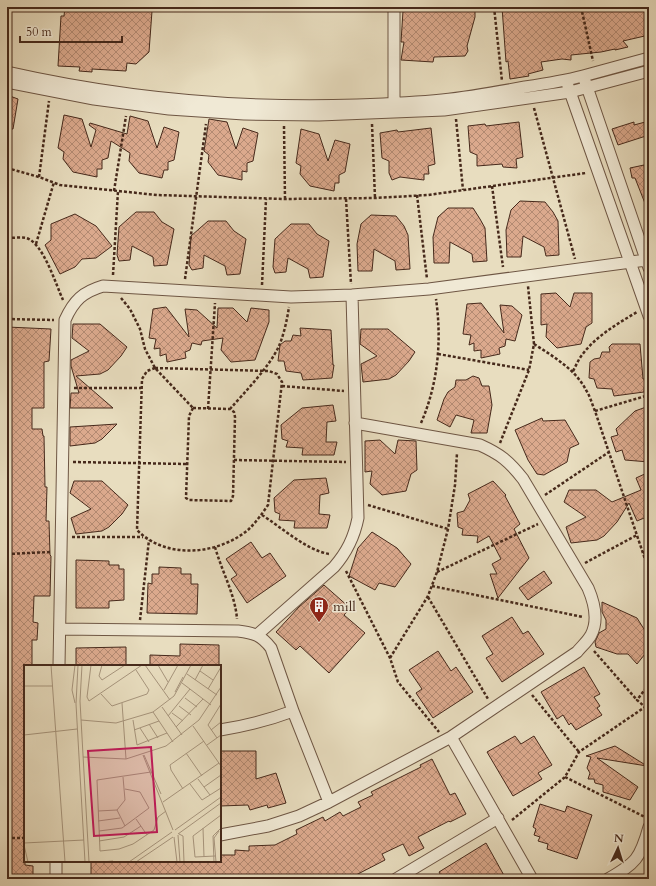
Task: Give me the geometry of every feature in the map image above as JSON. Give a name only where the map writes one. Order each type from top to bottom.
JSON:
[{"type":"street","points":[[394,7],[394,104]]},
{"type":"street","points":[[7,72],[72,85],[200,102],[286,106],[329,106],[394,104],[442,100],[503,91],[584,76],[649,58]]},
{"type":"street","points":[[7,82],[50,91],[168,108],[244,114],[319,115],[444,110],[570,92],[649,71]]},
{"type":"street","points":[[59,665],[64,388],[67,316],[77,300],[89,291],[103,286],[290,297],[352,295],[431,289],[630,262],[648,264],[584,76]]},
{"type":"street","points":[[566,80],[647,311]]},
{"type":"street","points":[[257,634],[341,559],[350,545],[355,532],[358,518],[358,502],[352,295]]},
{"type":"street","points":[[221,835],[268,826],[299,816],[329,802],[449,738],[577,652],[591,635],[595,619],[594,603],[588,588],[523,479],[511,464],[497,453],[480,445],[356,423]]},
{"type":"street","points":[[60,629],[238,631],[257,634],[266,640],[272,648],[294,711],[329,802]]},
{"type":"street","points":[[221,730],[243,727],[294,711]]},
{"type":"street","points":[[449,738],[532,879]]},
{"type":"street","points":[[396,879],[500,823]]},
{"type":"street","points":[[608,879],[630,867],[642,851],[649,828]]},
{"type":"street","points":[[56,862],[56,879]]},
{"type":"path","points":[[494,7],[503,91]]},
{"type":"path","points":[[581,7],[596,72]]},
{"type":"path","points":[[39,177],[50,91]]},
{"type":"path","points":[[531,98],[578,269]]},
{"type":"path","points":[[114,191],[128,103]]},
{"type":"path","points":[[456,108],[463,190]]},
{"type":"path","points":[[183,291],[207,111]]},
{"type":"path","points":[[372,113],[375,198]]},
{"type":"path","points":[[284,115],[285,199]]},
{"type":"path","points":[[7,168],[39,177],[60,185],[114,191],[196,197],[266,199],[346,199],[417,196],[598,171]]},
{"type":"path","points":[[36,244],[54,182]]},
{"type":"path","points":[[492,186],[504,279]]},
{"type":"path","points":[[118,191],[112,287],[130,309],[140,329],[145,349],[155,368],[193,408],[230,409],[234,412],[233,496],[231,501],[189,500],[186,498],[189,416],[193,408]]},
{"type":"path","points":[[416,433],[425,414],[431,394],[438,354],[439,332],[417,196]]},
{"type":"path","points":[[261,295],[266,199]]},
{"type":"path","points":[[346,199],[352,295]]},
{"type":"path","points":[[7,238],[25,238],[36,244],[42,252],[67,316],[7,319]]},
{"type":"path","points":[[497,453],[529,370],[534,344],[527,276]]},
{"type":"path","points":[[208,409],[216,293]]},
{"type":"path","points":[[230,409],[262,371],[278,347],[287,320],[290,297]]},
{"type":"path","points":[[572,371],[582,355],[594,341],[609,330],[647,311]]},
{"type":"path","points":[[534,344],[556,358],[572,371],[586,390],[595,411],[649,571]]},
{"type":"path","points":[[438,354],[529,370]]},
{"type":"path","points":[[155,368],[273,372],[277,374],[282,382],[268,505],[262,515],[249,529],[233,540],[215,547],[198,550],[181,550],[165,547],[149,540],[137,530],[141,388],[144,375],[151,369],[155,368]]},
{"type":"path","points":[[282,386],[355,391]]},
{"type":"path","points":[[64,388],[141,388]]},
{"type":"path","points":[[595,411],[649,395]]},
{"type":"path","points":[[390,658],[428,596],[437,572],[448,529],[455,485],[457,441]]},
{"type":"path","points":[[536,500],[608,452]]},
{"type":"path","points":[[234,460],[356,462]]},
{"type":"path","points":[[63,462],[187,464]]},
{"type":"path","points":[[358,502],[448,529]]},
{"type":"path","points":[[262,515],[304,543],[322,553],[341,559],[390,658],[398,682],[449,738]]},
{"type":"path","points":[[437,572],[547,520]]},
{"type":"path","points":[[576,568],[637,535]]},
{"type":"path","points":[[61,537],[144,537]]},
{"type":"path","points":[[139,630],[149,540]]},
{"type":"path","points":[[215,547],[223,574],[231,592],[236,611],[238,631]]},
{"type":"path","points":[[7,554],[62,551]]},
{"type":"path","points":[[643,553],[649,551]]},
{"type":"path","points":[[432,586],[595,619]]},
{"type":"path","points":[[428,596],[494,708]]},
{"type":"path","points":[[500,823],[535,803],[565,777],[579,752],[645,707],[637,700],[586,642]]},
{"type":"path","points":[[637,700],[649,684]]},
{"type":"path","points":[[525,687],[579,752]]},
{"type":"path","points":[[565,777],[649,819]]},
{"type":"path","points":[[7,838],[24,838]]},
{"type":"building","points":[[65,7],[92,7],[152,11],[149,52],[136,64],[127,63],[126,71],[92,69],[92,72],[79,71],[80,67],[58,66],[61,16],[64,16]]},
{"type":"building","points":[[446,7],[475,7],[475,17],[467,46],[468,51],[465,56],[434,57],[433,62],[401,60],[404,42],[401,42],[403,11],[446,11]]},
{"type":"building","points":[[502,7],[649,7],[649,35],[623,41],[628,47],[571,55],[571,60],[562,59],[541,62],[543,70],[528,74],[529,76],[510,79],[508,61],[506,62]]},
{"type":"building","points":[[7,95],[18,99],[13,129],[7,129]]},
{"type":"building","points":[[64,115],[82,119],[91,147],[96,130],[89,125],[90,123],[127,134],[130,116],[148,121],[157,148],[164,127],[179,132],[174,160],[168,162],[168,170],[164,170],[162,178],[139,173],[129,161],[130,153],[111,141],[108,158],[102,160],[102,169],[97,169],[97,177],[73,172],[63,159],[64,152],[58,148]]},
{"type":"building","points":[[209,119],[227,122],[236,149],[243,128],[258,133],[253,161],[247,163],[247,172],[242,171],[242,180],[218,175],[208,162],[209,155],[204,151]]},
{"type":"building","points":[[649,121],[649,135],[618,145],[612,129],[634,122],[634,125]]},
{"type":"building","points":[[519,122],[523,157],[516,159],[517,168],[503,167],[502,164],[477,166],[477,155],[470,152],[468,126],[485,124],[486,126]]},
{"type":"building","points":[[431,128],[435,164],[428,166],[429,174],[424,174],[424,180],[400,177],[392,180],[389,173],[389,161],[382,158],[380,133],[397,130],[398,132]]},
{"type":"building","points":[[301,129],[319,134],[328,161],[335,140],[350,144],[345,172],[339,175],[339,183],[335,183],[334,191],[310,186],[300,174],[301,166],[296,163]]},
{"type":"building","points":[[644,165],[646,177],[649,175],[649,211],[635,178],[632,178],[630,168]]},
{"type":"building","points":[[520,201],[545,202],[553,212],[558,221],[559,255],[546,256],[544,247],[523,236],[521,257],[507,257],[506,230],[511,210]]},
{"type":"building","points":[[448,208],[473,208],[485,228],[487,261],[473,262],[472,254],[450,242],[449,263],[434,263],[433,237],[438,217]]},
{"type":"building","points":[[136,212],[154,212],[162,222],[174,229],[167,265],[154,266],[153,257],[132,246],[130,260],[119,261],[117,255],[119,227]]},
{"type":"building","points":[[75,214],[96,226],[112,246],[96,258],[82,259],[75,267],[60,274],[45,245],[51,240],[51,224]]},
{"type":"building","points":[[371,215],[396,216],[404,226],[408,235],[410,269],[396,270],[395,261],[374,249],[372,271],[358,271],[357,244],[361,224]]},
{"type":"building","points":[[208,221],[226,221],[234,231],[246,239],[240,274],[227,275],[225,266],[204,255],[203,268],[192,270],[189,265],[191,236]]},
{"type":"building","points":[[291,224],[309,224],[317,234],[329,241],[323,277],[310,278],[308,269],[288,258],[286,272],[275,273],[273,267],[275,239]]},
{"type":"building","points":[[556,293],[570,307],[574,293],[592,293],[592,323],[586,327],[581,344],[557,348],[546,337],[547,324],[541,325],[541,294]]},
{"type":"building","points":[[481,303],[504,333],[500,305],[512,306],[522,315],[515,341],[506,339],[505,346],[499,348],[500,354],[481,358],[481,350],[474,351],[474,343],[469,345],[471,335],[463,334],[467,304]]},
{"type":"building","points":[[166,307],[189,337],[185,309],[197,310],[217,328],[218,308],[233,308],[247,322],[251,308],[269,310],[269,322],[255,360],[231,362],[221,350],[223,338],[202,341],[201,345],[192,343],[190,350],[185,352],[186,358],[167,362],[166,354],[160,356],[160,348],[154,349],[156,339],[149,338],[153,309]]},
{"type":"building","points":[[73,324],[100,324],[127,347],[108,370],[100,374],[76,376],[113,408],[70,408],[71,393],[79,393],[71,366],[71,360],[89,351],[72,338]]},
{"type":"building","points":[[7,327],[51,329],[49,361],[44,362],[44,408],[32,408],[32,429],[42,429],[44,436],[45,487],[47,487],[46,521],[49,521],[51,556],[50,596],[34,596],[33,622],[38,623],[37,640],[32,640],[32,665],[24,665],[24,862],[25,865],[33,866],[33,879],[7,879],[7,695],[9,696],[10,668],[7,668],[7,484],[11,484],[11,463],[10,464],[9,408],[7,408]]},
{"type":"building","points":[[300,328],[331,330],[334,365],[332,378],[303,380],[301,373],[286,371],[284,361],[278,361],[280,345],[285,341],[291,341],[293,335],[301,336]]},
{"type":"building","points":[[361,329],[388,329],[415,352],[396,375],[389,379],[363,382],[361,364],[377,356],[360,344]]},
{"type":"building","points":[[612,344],[640,344],[643,379],[645,379],[644,392],[614,396],[612,389],[597,388],[594,379],[589,378],[590,362],[594,359],[600,358],[602,352],[610,352],[609,347]]},
{"type":"building","points":[[473,376],[479,378],[482,386],[489,386],[492,405],[487,433],[471,433],[474,420],[456,415],[450,427],[437,420],[444,399],[448,392],[455,387],[456,380],[466,380]]},
{"type":"building","points":[[333,405],[336,421],[327,422],[326,442],[337,442],[334,455],[302,455],[303,448],[286,447],[288,441],[282,439],[281,425],[302,408]]},
{"type":"building","points":[[649,406],[649,462],[625,460],[622,450],[616,452],[611,437],[618,435],[616,429],[635,411]]},
{"type":"building","points":[[542,418],[543,421],[565,420],[579,444],[570,448],[567,462],[544,475],[537,474],[528,460],[515,430]]},
{"type":"building","points":[[117,424],[102,439],[95,443],[70,446],[70,427]]},
{"type":"building","points":[[380,440],[395,454],[398,440],[416,441],[417,470],[411,474],[406,491],[382,495],[370,484],[372,471],[365,472],[365,441]]},
{"type":"building","points":[[649,472],[649,516],[637,521],[629,503],[617,522],[604,536],[597,540],[571,543],[566,527],[586,517],[564,502],[569,490],[596,490],[612,502],[641,490],[636,478]]},
{"type":"building","points":[[326,478],[329,493],[320,495],[319,514],[330,515],[327,528],[294,528],[295,521],[279,520],[280,514],[275,512],[274,498],[294,480]]},
{"type":"building","points":[[74,481],[102,481],[128,505],[122,514],[109,527],[102,531],[76,534],[71,518],[91,509],[70,493]]},
{"type":"building","points":[[493,481],[506,495],[505,496],[520,524],[514,529],[529,558],[498,598],[490,574],[497,574],[492,564],[501,559],[489,536],[477,543],[478,536],[462,535],[463,529],[458,527],[457,513],[464,511],[470,500],[468,494]]},
{"type":"building","points":[[372,532],[397,548],[411,564],[395,587],[379,583],[375,590],[349,576],[358,548]]},
{"type":"building","points":[[251,542],[262,558],[270,553],[286,576],[247,603],[231,579],[237,575],[226,559]]},
{"type":"building","points":[[76,560],[109,561],[109,565],[119,565],[119,569],[124,569],[124,600],[109,601],[109,608],[76,608]]},
{"type":"building","points":[[159,567],[181,568],[181,574],[191,574],[191,584],[198,584],[197,614],[147,613],[148,583],[152,584],[152,574],[159,574]]},
{"type":"building","points":[[544,571],[552,583],[528,600],[519,588]]},
{"type":"building","name":"mill","points":[[324,585],[350,608],[344,615],[365,633],[329,673],[300,646],[296,650],[276,632],[299,607]]},
{"type":"building","points":[[602,602],[637,618],[649,637],[649,649],[637,664],[628,654],[617,654],[596,647],[595,642],[599,633],[606,629],[606,620],[602,612]]},
{"type":"building","points":[[512,617],[523,634],[528,631],[544,654],[502,682],[486,658],[493,654],[482,636]]},
{"type":"building","points":[[180,644],[219,645],[219,665],[150,665],[150,655],[180,656]]},
{"type":"building","points":[[126,647],[126,665],[76,665],[76,648]]},
{"type":"building","points":[[438,651],[451,671],[456,667],[473,692],[433,718],[416,693],[422,689],[409,670]]},
{"type":"building","points":[[584,667],[600,694],[594,697],[600,706],[597,708],[602,715],[576,730],[571,723],[569,725],[563,715],[557,719],[541,692]]},
{"type":"building","points":[[515,736],[521,744],[534,736],[552,765],[538,773],[542,779],[513,796],[487,752]]},
{"type":"building","points":[[615,746],[647,766],[597,758],[638,787],[630,800],[603,792],[603,785],[595,783],[594,779],[588,779],[590,773],[587,768],[591,757],[586,756]]},
{"type":"building","points":[[221,751],[256,751],[256,779],[276,773],[286,803],[268,808],[267,805],[250,810],[248,805],[221,806]]},
{"type":"building","points":[[432,759],[450,795],[455,793],[466,814],[418,837],[424,848],[409,856],[403,844],[382,854],[385,860],[356,875],[358,879],[147,879],[126,877],[91,877],[91,862],[221,862],[221,855],[235,855],[235,850],[249,851],[249,846],[275,845],[297,834],[296,830],[323,817],[325,821],[340,812],[343,816],[361,807],[358,802],[373,795],[371,792],[421,767],[420,765]]},
{"type":"building","points":[[540,804],[565,812],[567,806],[592,815],[577,859],[547,849],[548,844],[538,841],[540,837],[534,835],[536,829],[533,827]]},
{"type":"building","points":[[486,843],[506,879],[443,879],[439,872]]},
{"type":"place","name":"mill","points":[[319,623]]}]
